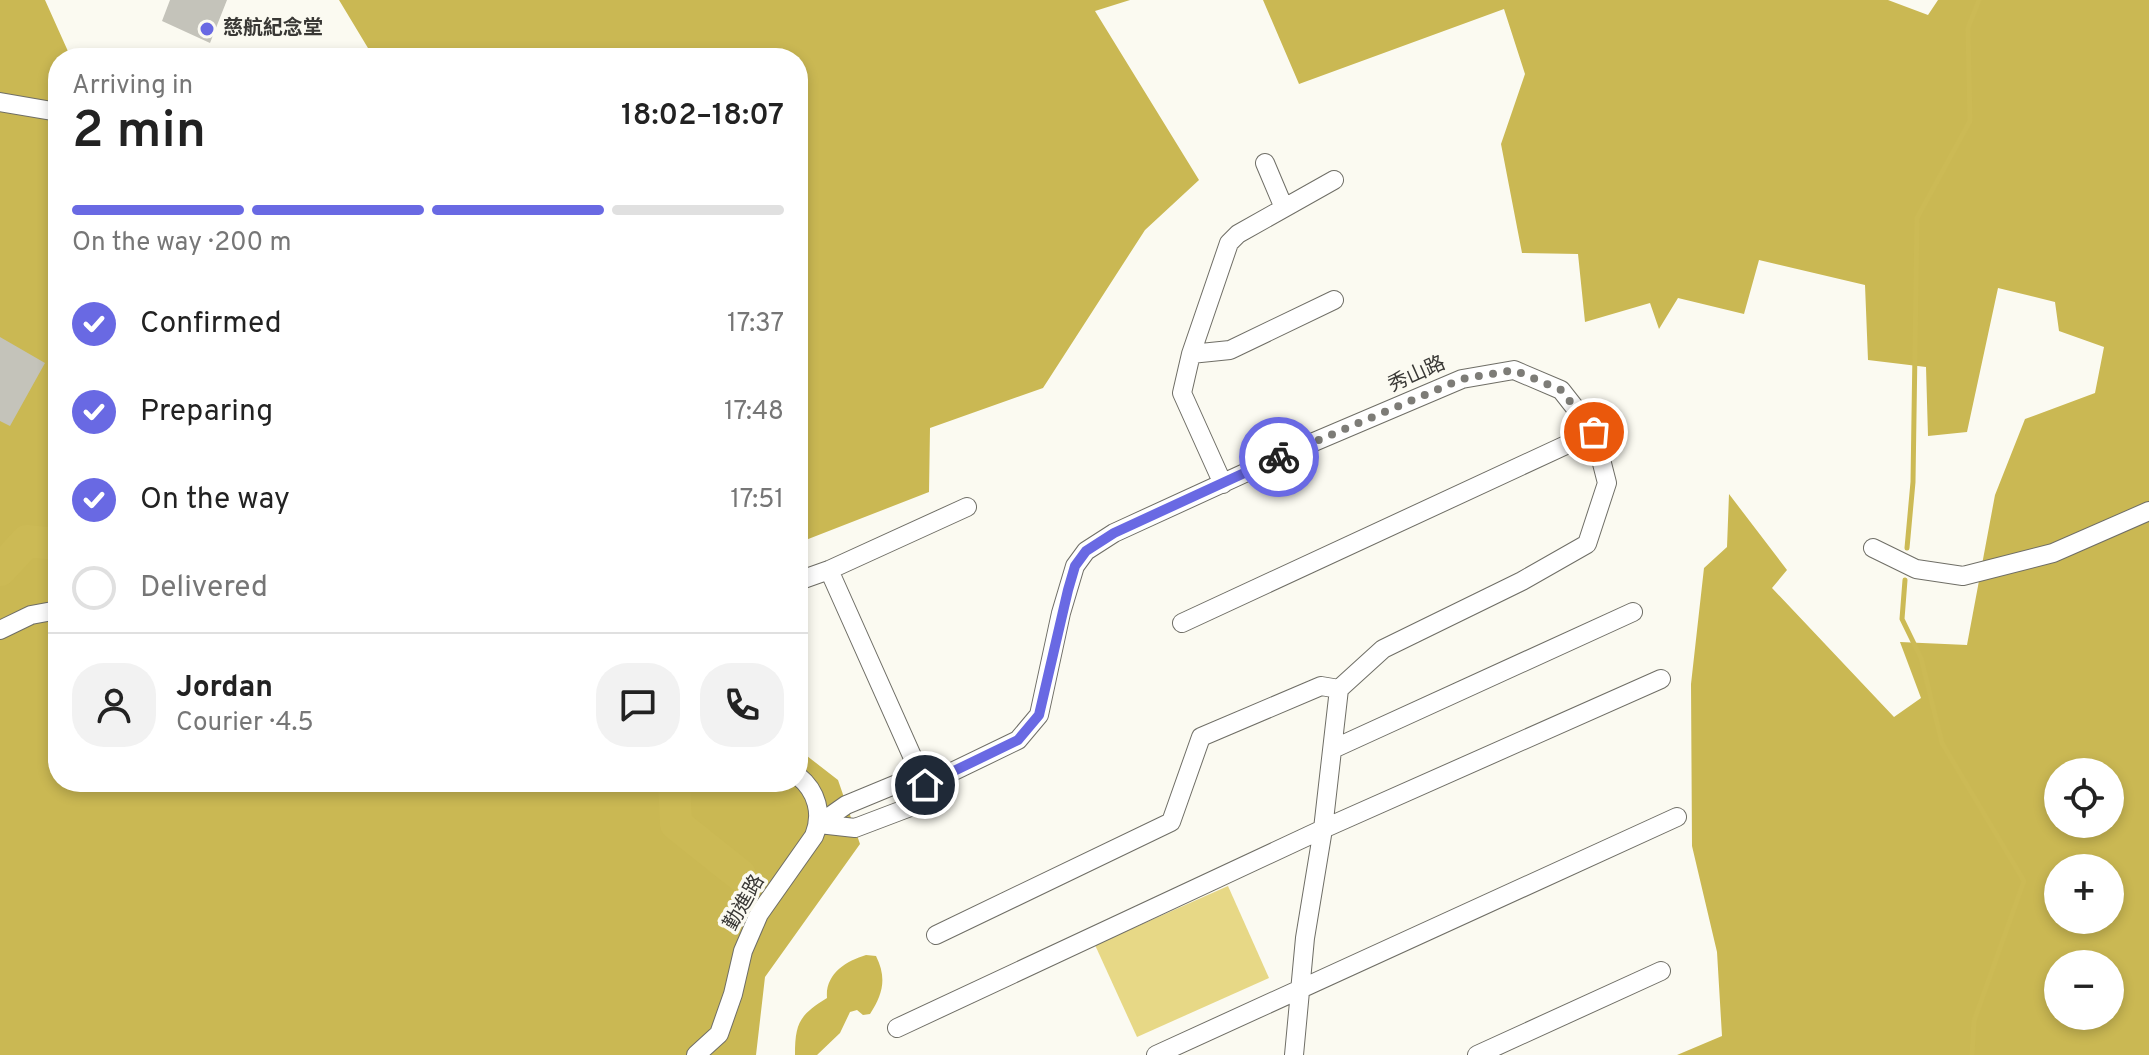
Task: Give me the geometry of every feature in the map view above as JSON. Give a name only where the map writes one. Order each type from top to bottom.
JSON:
[{"type":"street","points":[[0,102],[48,110]]},
{"type":"street","points":[[1265,163],[1284,208]]},
{"type":"street","points":[[1223,484],[1182,393],[1191,354],[1229,243],[1238,234],[1334,180]]},
{"type":"street","points":[[1191,354],[1230,350],[1334,300]]},
{"type":"street","name":"秀山路","points":[[819,824],[855,828],[913,806],[925,785],[1018,740],[1039,715],[1075,566],[1086,551],[1114,533],[1462,379],[1514,370],[1561,390],[1594,432],[1607,483],[1587,544],[1522,581],[1383,649],[1339,689]]},
{"type":"street","points":[[1182,623],[1594,432]]},
{"type":"street","points":[[808,577],[967,507]]},
{"type":"street","points":[[1873,548],[1916,569],[1963,576],[2053,553],[2149,511]]},
{"type":"street","points":[[829,570],[925,785]]},
{"type":"street","points":[[0,630],[31,615],[48,612]]},
{"type":"street","points":[[1333,749],[1633,612]]},
{"type":"street","points":[[897,1028],[1323,829],[1661,679]]},
{"type":"street","points":[[936,935],[1171,822],[1201,737],[1321,686],[1339,689],[1323,829],[1299,990],[1294,1055]]},
{"type":"street","name":"秀山路","points":[[819,824],[846,805],[904,781],[925,785]]},
{"type":"street","points":[[808,788],[818,804],[819,824]]},
{"type":"street","points":[[1156,1055],[1677,817]]},
{"type":"street","name":"勤進路","points":[[696,1055],[719,1034],[743,951],[759,914],[814,836],[819,824]]},
{"type":"street","points":[[1477,1055],[1661,971]]},
{"type":"shaded area","points":[[0,0],[45,0],[67,48],[48,48],[48,792],[808,792],[808,757],[838,780],[860,844],[765,977],[756,1055],[0,1055]]},
{"type":"shaded area","points":[[339,0],[1130,0],[1095,11],[1199,180],[1145,230],[1043,388],[930,428],[929,492],[808,539],[808,48],[368,48]]},
{"type":"shaded area","points":[[1263,0],[1888,0],[1928,15],[1938,0],[2149,0],[2149,1055],[1677,1055],[1722,1036],[1717,952],[1692,846],[1691,684],[1704,568],[1727,547],[1729,494],[1787,570],[1772,588],[1894,717],[1921,698],[1900,642],[1967,645],[1995,495],[2025,419],[2095,393],[2104,347],[2059,331],[2055,302],[1998,288],[1967,432],[1928,436],[1926,367],[1868,360],[1865,285],[1759,260],[1744,314],[1678,298],[1659,329],[1650,303],[1585,322],[1578,254],[1522,253],[1501,144],[1525,74],[1504,9],[1299,84]]},
{"type":"shaded area","points":[[1228,886],[1269,978],[1137,1037],[1095,945]]},
{"type":"shaded area","points":[[866,955],[876,956],[882,979],[881,993],[870,1014],[863,1015],[857,1010],[850,1012],[840,1033],[817,1055],[795,1055],[801,1020],[827,998],[829,982],[838,970]]},
{"type":"building","points":[[170,0],[227,0],[210,43],[162,21]]},
{"type":"building","points":[[0,337],[45,363],[10,426],[0,421]]},
{"type":"waterway","points":[[1907,548],[1913,482],[1917,218],[1970,121],[1968,28],[1979,0]]},
{"type":"waterway","points":[[0,570],[27,541],[48,543]]},
{"type":"waterway","points":[[1905,580],[1902,619],[1921,658],[1942,743],[2024,881],[1974,1021],[1972,1055]]},
{"type":"waterway","points":[[674,792],[676,824],[740,875]]},
{"type":"way so far","points":[[1279,457],[1462,379],[1514,370],[1561,390],[1594,432]]},
{"type":"place","name":"慈航紀念堂","points":[[207,29]]},
{"type":"route","points":[[925,785],[1018,740],[1039,715],[1046,694],[1061,613],[1075,566],[1086,551],[1114,533],[1279,457]]}]
